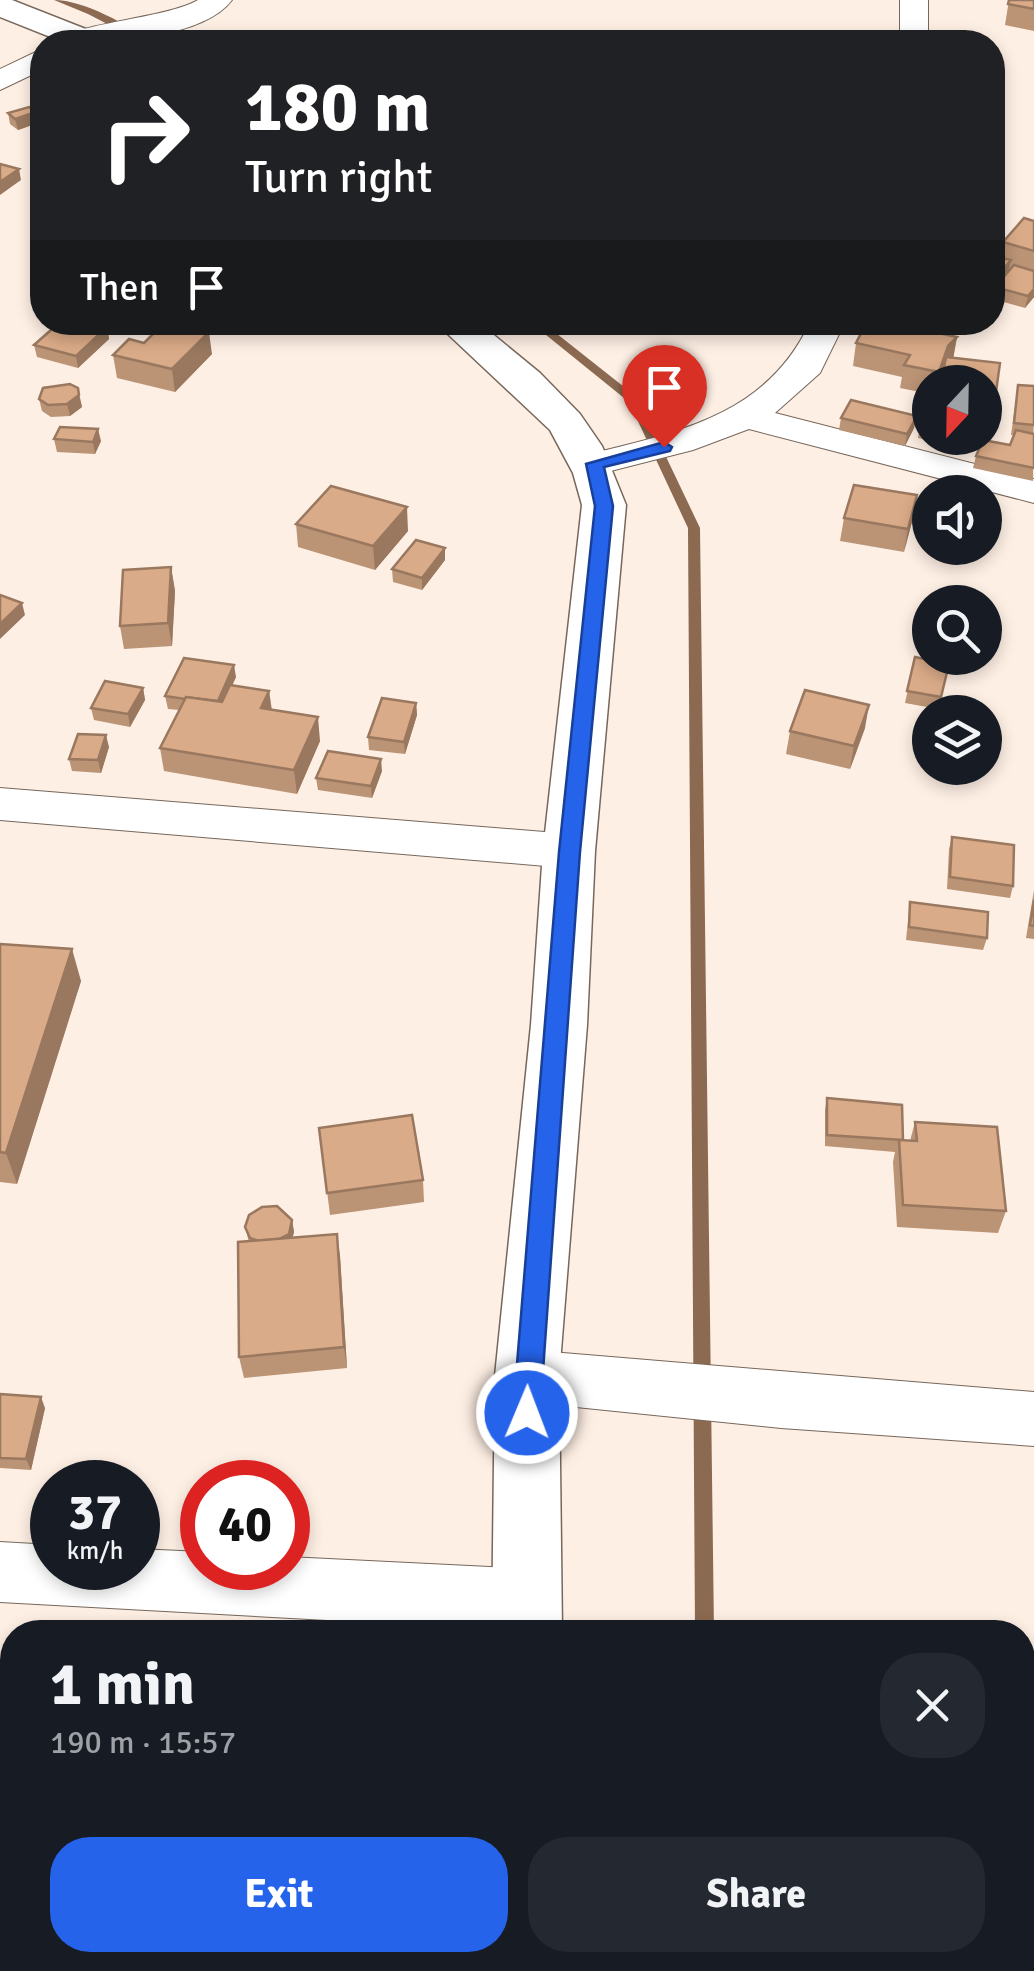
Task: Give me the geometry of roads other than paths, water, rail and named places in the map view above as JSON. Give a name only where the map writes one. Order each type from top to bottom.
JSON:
[{"type":"street","points":[[140,30],[202,11],[218,0]]},
{"type":"street","points":[[914,0],[914,30]]},
{"type":"street","points":[[0,6],[55,30]]},
{"type":"street","points":[[0,82],[30,65]]},
{"type":"street","points":[[0,1572],[527,1616],[526,1376],[559,1025],[569,852],[604,506],[595,464],[564,417],[469,335]]},
{"type":"street","points":[[595,464],[698,438],[748,416],[804,369],[821,335]]},
{"type":"street","points":[[748,416],[1034,491]]},
{"type":"street","points":[[0,804],[569,852]]},
{"type":"street","points":[[526,1376],[781,1401],[1034,1419]]},
{"type":"waterway","points":[[58,0],[125,30]]},
{"type":"waterway","points":[[552,335],[634,400],[694,528],[705,1620]]}]
